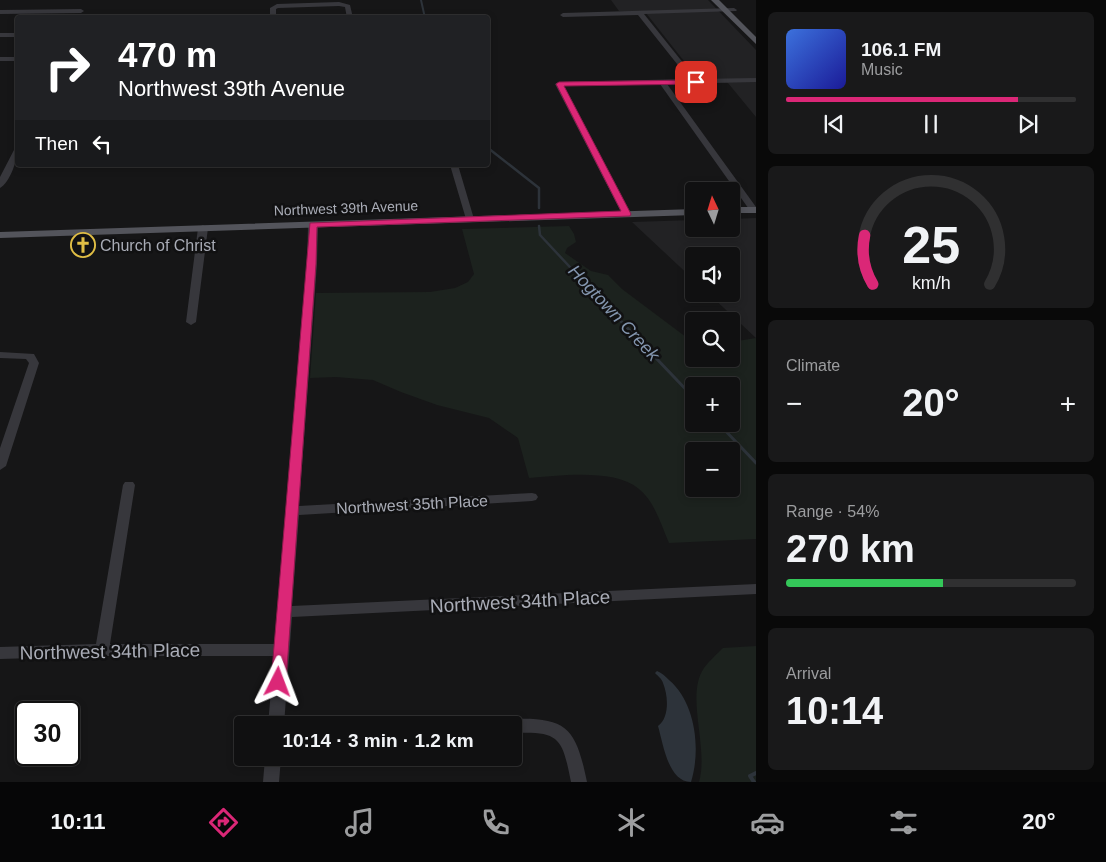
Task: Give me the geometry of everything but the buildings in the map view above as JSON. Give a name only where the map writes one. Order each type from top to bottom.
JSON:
[{"type":"main road","points":[[714,0],[755,38]]},
{"type":"main road","points":[[725,0],[755,38]]},
{"type":"main road","points":[[740,210],[755,210]]},
{"type":"main road","name":"Northwest 39th Avenue","points":[[0,235],[685,212]]},
{"type":"street","points":[[273,15],[273,8],[277,6],[346,5],[348,6],[350,15]]},
{"type":"street","points":[[563,15],[734,10]]},
{"type":"street","points":[[0,12],[81,11]]},
{"type":"street","points":[[639,12],[696,82]]},
{"type":"street","points":[[0,35],[15,34]]},
{"type":"street","points":[[0,59],[15,59]]},
{"type":"street","points":[[626,214],[559,84],[756,80]]},
{"type":"street","points":[[663,83],[755,210]]},
{"type":"street","points":[[0,185],[15,156]]},
{"type":"street","points":[[455,167],[470,219]]},
{"type":"street","points":[[276,716],[280,650],[312,264],[313,225]]},
{"type":"street","points":[[191,322],[203,228]]},
{"type":"street","points":[[0,354],[30,356],[34,363],[0,466]]},
{"type":"street","points":[[102,650],[129,485]]},
{"type":"street","name":"Northwest 35th Place","points":[[291,511],[532,497]]},
{"type":"street","name":"Northwest 34th Place","points":[[284,612],[756,589]]},
{"type":"street","name":"Northwest 34th Place","points":[[0,653],[102,650],[280,650]]},
{"type":"street","points":[[522,726],[542,726],[561,734],[569,742],[576,760],[579,782]]},
{"type":"street","points":[[270,782],[272,766]]},
{"type":"shaded area","points":[[611,0],[708,0],[756,50],[756,117],[728,83],[699,80],[646,13],[619,11]]},
{"type":"shaded area","points":[[756,218],[756,338],[740,323],[740,312],[728,312],[718,302],[740,302],[740,247],[685,247],[685,272],[632,222],[685,220],[685,238],[740,238],[740,219]]},
{"type":"shaded area","points":[[569,226],[576,242],[567,248],[565,253],[591,271],[608,275],[622,289],[685,336],[685,367],[740,367],[740,341],[756,338],[756,539],[669,543],[653,507],[645,494],[639,489],[628,482],[601,476],[570,475],[529,478],[518,438],[489,418],[437,405],[373,380],[336,377],[310,378],[316,293],[430,292],[455,288],[468,282],[474,274],[462,229]]},
{"type":"shaded area","points":[[756,646],[756,782],[699,782],[701,754],[697,692],[699,679],[706,665],[723,648]]},
{"type":"shaded area","points":[[657,671],[665,676],[678,690],[690,714],[696,742],[696,756],[691,782],[677,776],[665,751],[658,726],[665,717],[667,700],[665,688],[655,673]]},
{"type":"waterway","name":"Hogtown Creek","points":[[421,0],[424,15]]},
{"type":"waterway","name":"Hogtown Creek","points":[[490,150],[539,188],[539,208]]},
{"type":"waterway","name":"Hogtown Creek","points":[[539,226],[540,235],[596,295]]},
{"type":"waterway","name":"Hogtown Creek","points":[[595,294],[685,389]]},
{"type":"waterway","name":"Hogtown Creek","points":[[727,432],[756,463]]},
{"type":"waterway","name":"Hogtown Creek","points":[[754,782],[750,776],[756,773]]},
{"type":"place","name":"Church of Christ","points":[[83,245]]},
{"type":"route","points":[[278,682],[312,264],[313,225],[626,214],[559,84],[696,82]]}]
